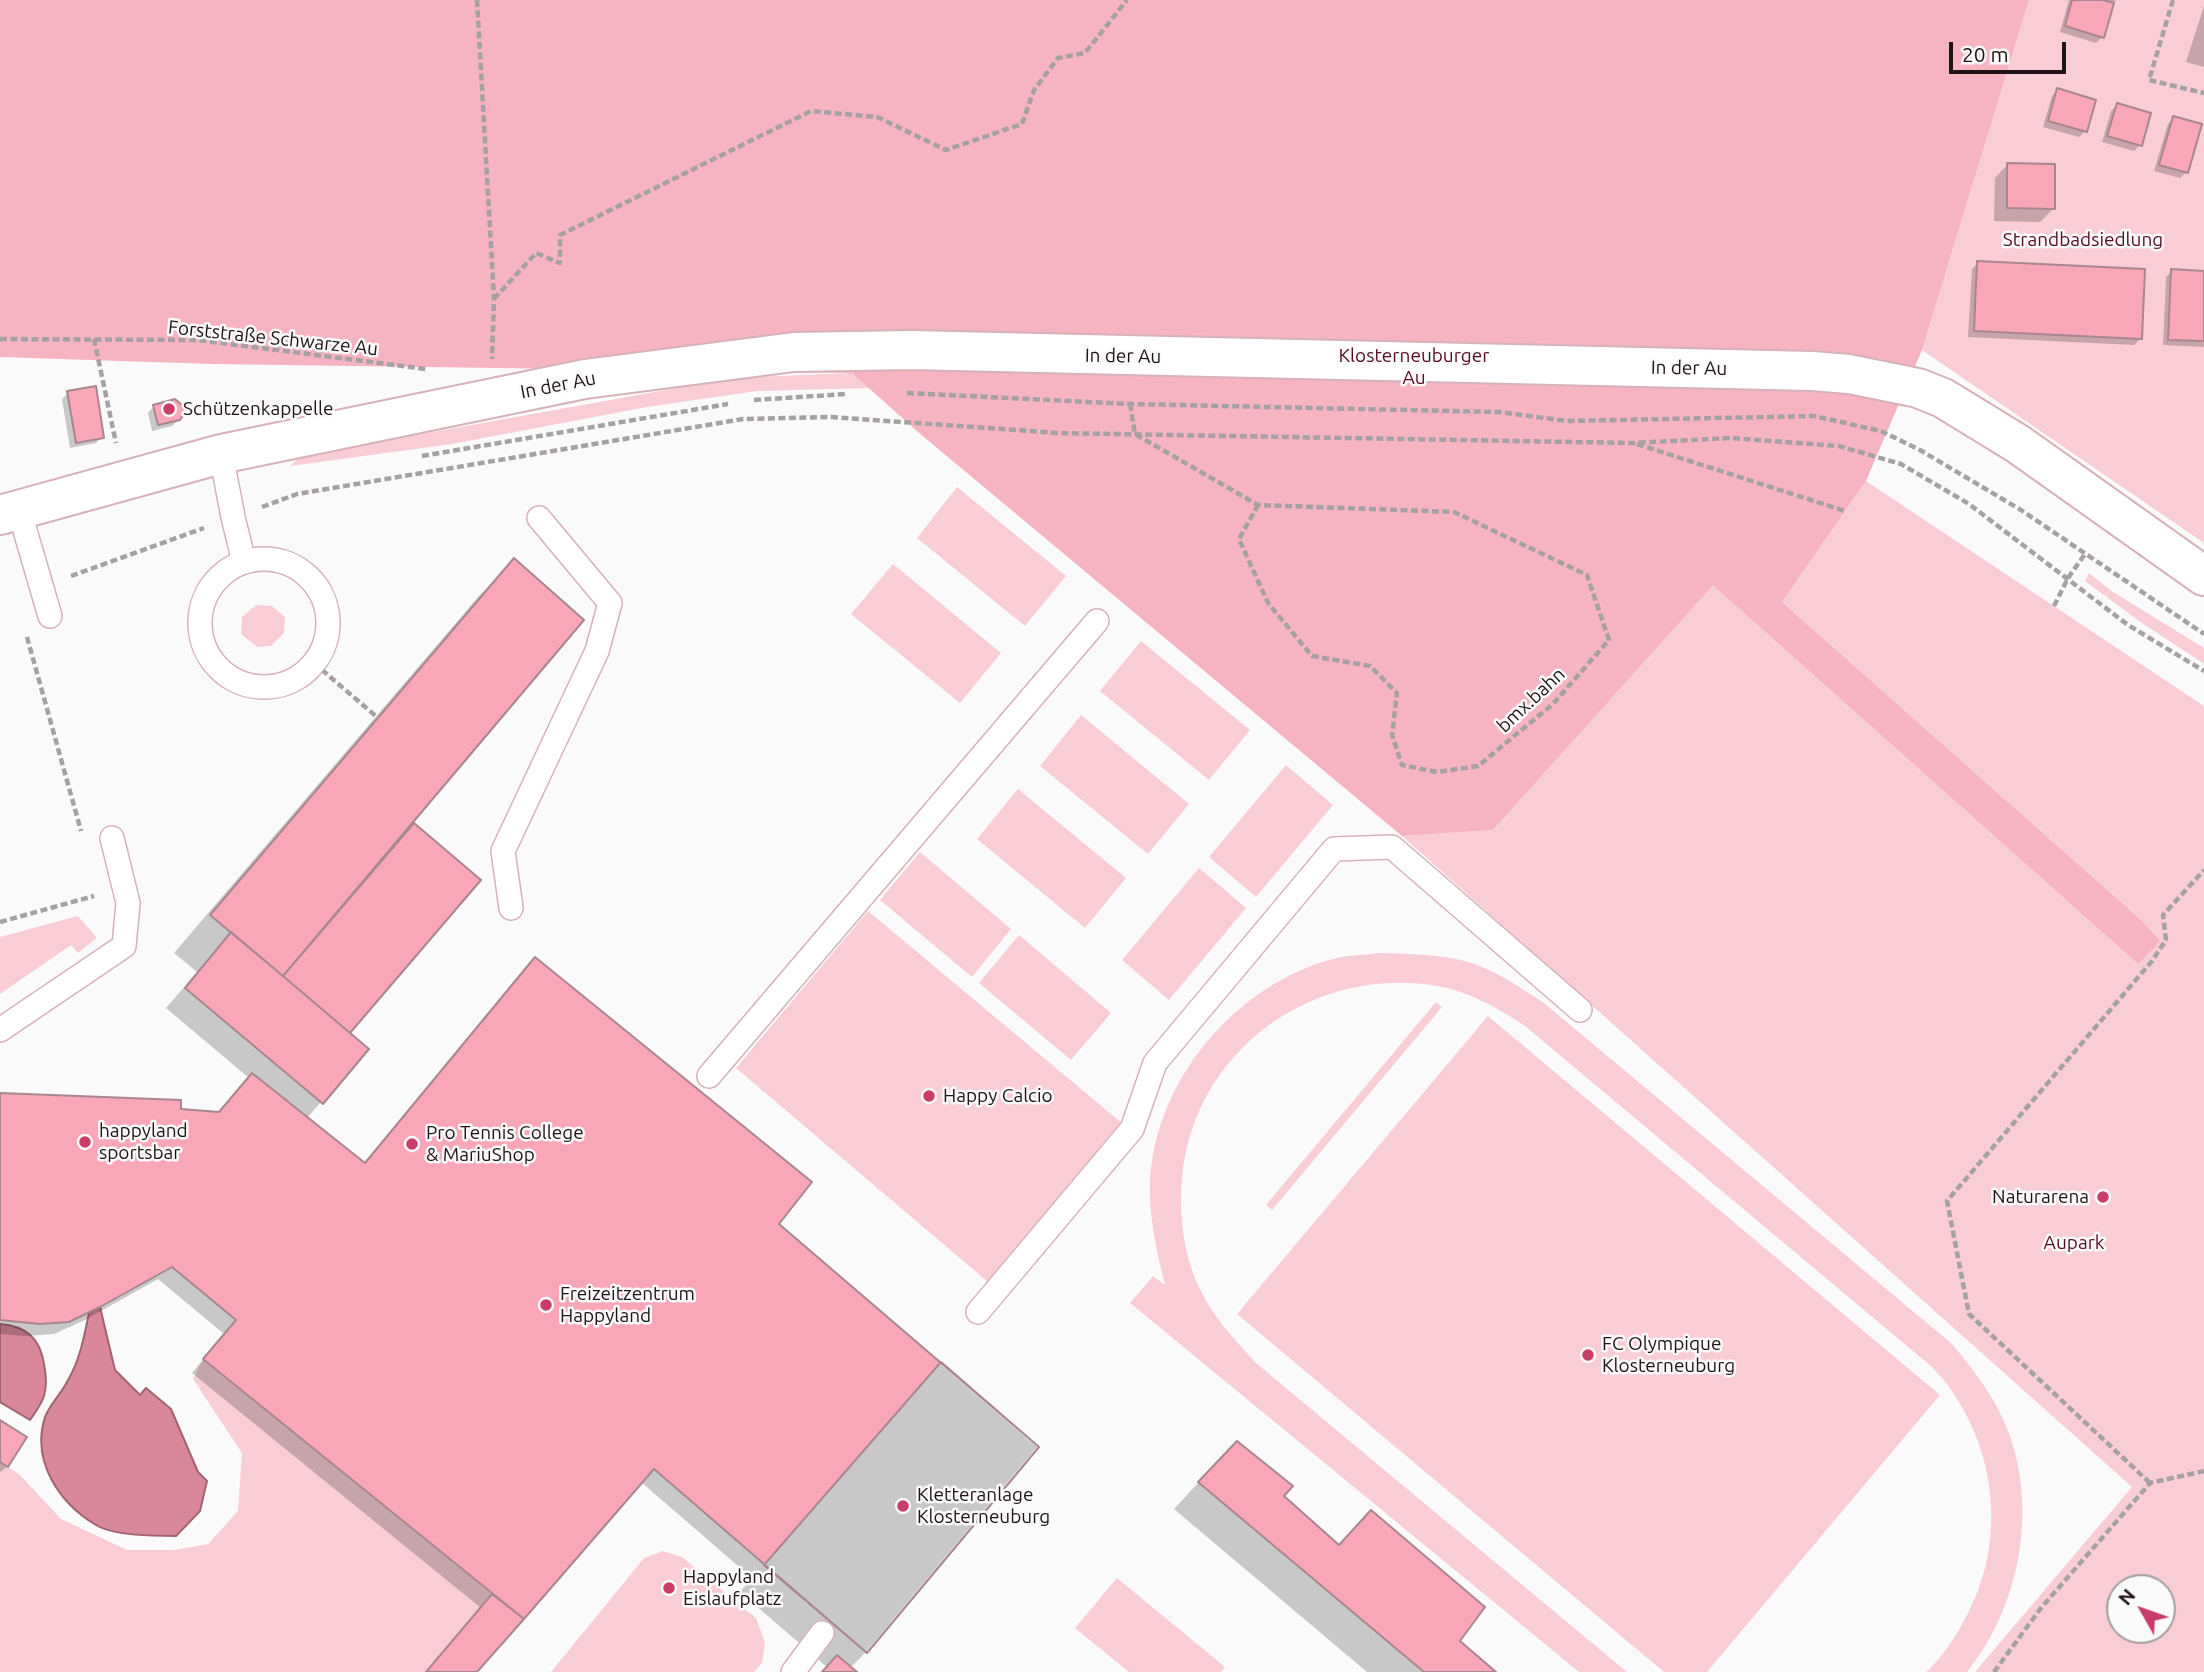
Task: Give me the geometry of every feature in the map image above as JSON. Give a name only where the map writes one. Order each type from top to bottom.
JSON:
[{"type":"street","name":"In der Au","points":[[9,513],[221,454],[491,398],[585,379],[794,352],[911,350],[1812,371],[1849,374],[1917,388],[1943,397],[2018,444],[2204,576]]},
{"type":"lane","points":[[221,454],[244,562]]},
{"type":"lane","points":[[9,513],[42,586],[50,616]]},
{"type":"lane","points":[[511,908],[503,851],[597,651],[610,603],[539,517]]},
{"type":"lane","points":[[274,559],[296,567],[313,581],[322,594],[328,615],[327,638],[314,663],[298,678],[272,687],[241,684],[226,675],[211,659],[203,643],[200,620],[208,592],[224,573],[244,562],[274,559]]},
{"type":"lane","points":[[709,1076],[1097,621]]},
{"type":"lane","points":[[0,1030],[124,946],[128,903],[112,838]]},
{"type":"lane","points":[[978,1312],[1132,1129],[1155,1063],[1334,849],[1392,847],[1580,1010]]},
{"type":"lane","points":[[793,1672],[822,1633]]},
{"type":"path","points":[[477,0],[494,299],[491,398]]},
{"type":"path","points":[[494,299],[536,253],[560,263],[560,235],[811,111],[877,117],[946,150],[1022,124],[1034,90],[1058,58],[1085,53],[1127,0]]},
{"type":"path","points":[[2173,0],[2149,80],[2204,93]]},
{"type":"path","name":"Forststraße Schwarze Au","points":[[0,339],[198,340],[436,371]]},
{"type":"path","points":[[94,339],[125,481]]},
{"type":"path","points":[[894,392],[1130,404],[1499,412],[1578,421],[1814,416],[1881,431],[1920,450],[2021,510],[2204,634]]},
{"type":"path","points":[[743,401],[853,393]]},
{"type":"path","points":[[421,456],[729,403]]},
{"type":"path","points":[[1130,404],[1135,434]]},
{"type":"path","points":[[42,586],[298,494],[670,429],[743,419],[832,417],[1057,433],[1633,443],[1730,438],[1839,446],[1901,464],[1969,504],[2128,625],[2204,671]]},
{"type":"path","points":[[1135,434],[1258,505]]},
{"type":"path","points":[[1633,443],[1845,511]]},
{"type":"path","name":"bmx.bahn","points":[[1258,505],[1454,512],[1587,575],[1609,640],[1553,704],[1478,766],[1437,772],[1402,765],[1392,735],[1397,693],[1370,666],[1312,656],[1268,603],[1239,539],[1258,505]]},
{"type":"path","points":[[2054,606],[2068,578],[2085,554]]},
{"type":"path","points":[[26,634],[82,833]]},
{"type":"path","points":[[314,663],[378,718]]},
{"type":"path","points":[[2150,1483],[1969,1314],[1947,1201],[2152,961],[2166,940],[2163,915],[2204,870]]},
{"type":"path","points":[[0,922],[125,887]]},
{"type":"path","points":[[1994,1672],[2041,1608],[2150,1483],[2204,1471]]},
{"type":"green space","name":"Klosterneuburger Au","points":[[0,0],[2029,0],[1922,350],[1866,481],[1782,602],[2140,919],[2160,941],[2138,964],[1713,585],[1493,830],[1402,836],[918,432],[852,373],[213,364],[0,357]]},
{"type":"green space","name":"Strandbadsiedlung","points":[[2029,0],[2204,0],[2204,543],[1922,350]]},
{"type":"green space","points":[[852,373],[872,388],[757,391],[647,407],[452,444],[290,466],[300,456],[732,378]]},
{"type":"green space","name":"Aupark","points":[[1866,481],[2204,706],[2204,1672],[1975,1672],[2132,1487],[1402,836],[1493,830],[1713,584],[2138,964],[2140,919],[1782,602]]},
{"type":"green space","points":[[957,487],[1066,576],[1025,626],[917,538]]},
{"type":"green space","points":[[893,564],[1001,653],[960,703],[851,614]]},
{"type":"green space","points":[[2089,573],[2110,590],[2204,648],[2204,664],[2085,581]]},
{"type":"green space","points":[[256,605],[272,606],[285,617],[284,633],[271,646],[257,647],[241,634],[242,617]]},
{"type":"green space","points":[[1141,641],[1250,730],[1209,780],[1100,691]]},
{"type":"green space","points":[[1081,715],[1189,804],[1148,854],[1040,766]]},
{"type":"green space","points":[[1286,765],[1333,805],[1256,897],[1209,857]]},
{"type":"green space","points":[[1018,789],[1126,878],[1085,928],[977,839]]},
{"type":"green space","points":[[920,852],[1011,929],[972,977],[880,900]]},
{"type":"green space","points":[[1199,868],[1246,908],[1169,1000],[1122,960]]},
{"type":"green space","name":"Happy Calcio","points":[[868,911],[1123,1124],[988,1282],[736,1068]]},
{"type":"green space","points":[[78,916],[97,938],[78,953],[71,945],[0,994],[0,937]]},
{"type":"green space","points":[[1019,935],[1111,1013],[1071,1060],[979,983]]},
{"type":"green space","points":[[1379,953],[1438,956],[1472,963],[1518,986],[1544,1003],[1952,1344],[1986,1389],[2003,1419],[2014,1450],[2021,1483],[2020,1550],[2012,1583],[2001,1615],[1986,1645],[1967,1672],[1926,1672],[1950,1643],[1969,1611],[1980,1585],[1991,1530],[1991,1502],[1980,1447],[1950,1388],[1932,1367],[1525,1026],[1476,998],[1423,984],[1378,984],[1336,992],[1296,1008],[1261,1031],[1231,1060],[1207,1095],[1191,1134],[1181,1192],[1186,1248],[1199,1287],[1211,1308],[1256,1363],[1627,1672],[1579,1672],[1130,1303],[1153,1276],[1165,1285],[1151,1208],[1153,1156],[1163,1117],[1180,1080],[1203,1046],[1231,1016],[1263,991],[1299,971],[1337,958]]},
{"type":"green space","points":[[1436,1002],[1442,1007],[1272,1210],[1266,1205]]},
{"type":"green space","name":"FC Olympique Klosterneuburg","points":[[1488,1016],[1940,1395],[1707,1672],[1664,1672],[1237,1314]]},
{"type":"green space","points":[[203,1359],[492,1594],[426,1672],[0,1672],[0,1462],[19,1474],[61,1519],[127,1550],[174,1550],[208,1544],[238,1511],[242,1453],[193,1379]]},
{"type":"green space","name":"Happyland Eislaufplatz","points":[[663,1551],[682,1557],[756,1618],[765,1643],[762,1663],[754,1672],[551,1672],[644,1558]]},
{"type":"green space","points":[[1117,1578],[1225,1667],[1221,1672],[1129,1672],[1075,1628]]},
{"type":"shaded area","points":[[100,1307],[115,1370],[140,1395],[146,1388],[171,1409],[198,1472],[207,1481],[200,1511],[176,1536],[124,1533],[96,1525],[70,1505],[51,1479],[45,1465],[42,1433],[45,1417],[76,1364],[89,1313]]},
{"type":"shaded area","points":[[0,1324],[17,1327],[30,1335],[42,1355],[46,1376],[45,1392],[40,1406],[30,1420],[0,1402]]},
{"type":"building","points":[[2072,0],[2103,0],[2114,3],[2104,38],[2065,26]]},
{"type":"building","points":[[2057,88],[2096,100],[2087,132],[2048,121]]},
{"type":"building","points":[[2117,103],[2151,113],[2142,146],[2107,136]]},
{"type":"building","points":[[2173,116],[2202,124],[2188,173],[2159,165]]},
{"type":"building","points":[[2007,163],[2055,164],[2055,209],[2007,208]]},
{"type":"building","points":[[1977,261],[2145,269],[2142,339],[1974,331]]},
{"type":"building","points":[[2171,269],[2204,271],[2204,341],[2168,340]]},
{"type":"building","points":[[96,386],[104,438],[76,443],[67,391]]},
{"type":"building","name":"Schützenkappelle","points":[[175,399],[182,405],[185,413],[180,420],[158,425],[153,405]]},
{"type":"building","points":[[514,558],[584,620],[283,976],[210,915]]},
{"type":"building","points":[[414,823],[481,880],[350,1033],[283,976]]},
{"type":"building","points":[[231,932],[369,1049],[323,1104],[185,988]]},
{"type":"building","name":"Freizeitzentrum Happyland","points":[[535,957],[812,1182],[779,1224],[1039,1447],[867,1653],[654,1469],[524,1619],[203,1359],[236,1320],[172,1267],[69,1322],[40,1324],[0,1320],[0,1093],[181,1100],[181,1109],[219,1112],[252,1073],[365,1163]]},
{"type":"building","name":"Kletteranlage Klosterneuburg","points":[[941,1362],[1039,1447],[867,1653],[764,1565]]},
{"type":"building","points":[[0,1420],[27,1437],[8,1467],[0,1462]]},
{"type":"building","points":[[1237,1441],[1293,1486],[1284,1496],[1339,1545],[1371,1510],[1485,1607],[1460,1641],[1496,1672],[1424,1672],[1198,1482]]},
{"type":"building","points":[[492,1594],[524,1619],[477,1672],[426,1672]]},
{"type":"building","points":[[837,1655],[857,1672],[822,1672]]},
{"type":"place","name":"Schützenkappelle","points":[[169,409]]},
{"type":"place","name":"Happy Calcio","points":[[929,1096]]},
{"type":"place","name":"happyland sportsbar","points":[[85,1142]]},
{"type":"place","name":"Pro Tennis College & MariuShop","points":[[412,1144]]},
{"type":"place","name":"Naturarena","points":[[2103,1197]]},
{"type":"place","name":"Freizeitzentrum Happyland","points":[[546,1305]]},
{"type":"place","name":"FC Olympique Klosterneuburg","points":[[1588,1355]]},
{"type":"place","name":"Kletteranlage Klosterneuburg","points":[[903,1506]]},
{"type":"place","name":"Happyland Eislaufplatz","points":[[669,1588]]}]
